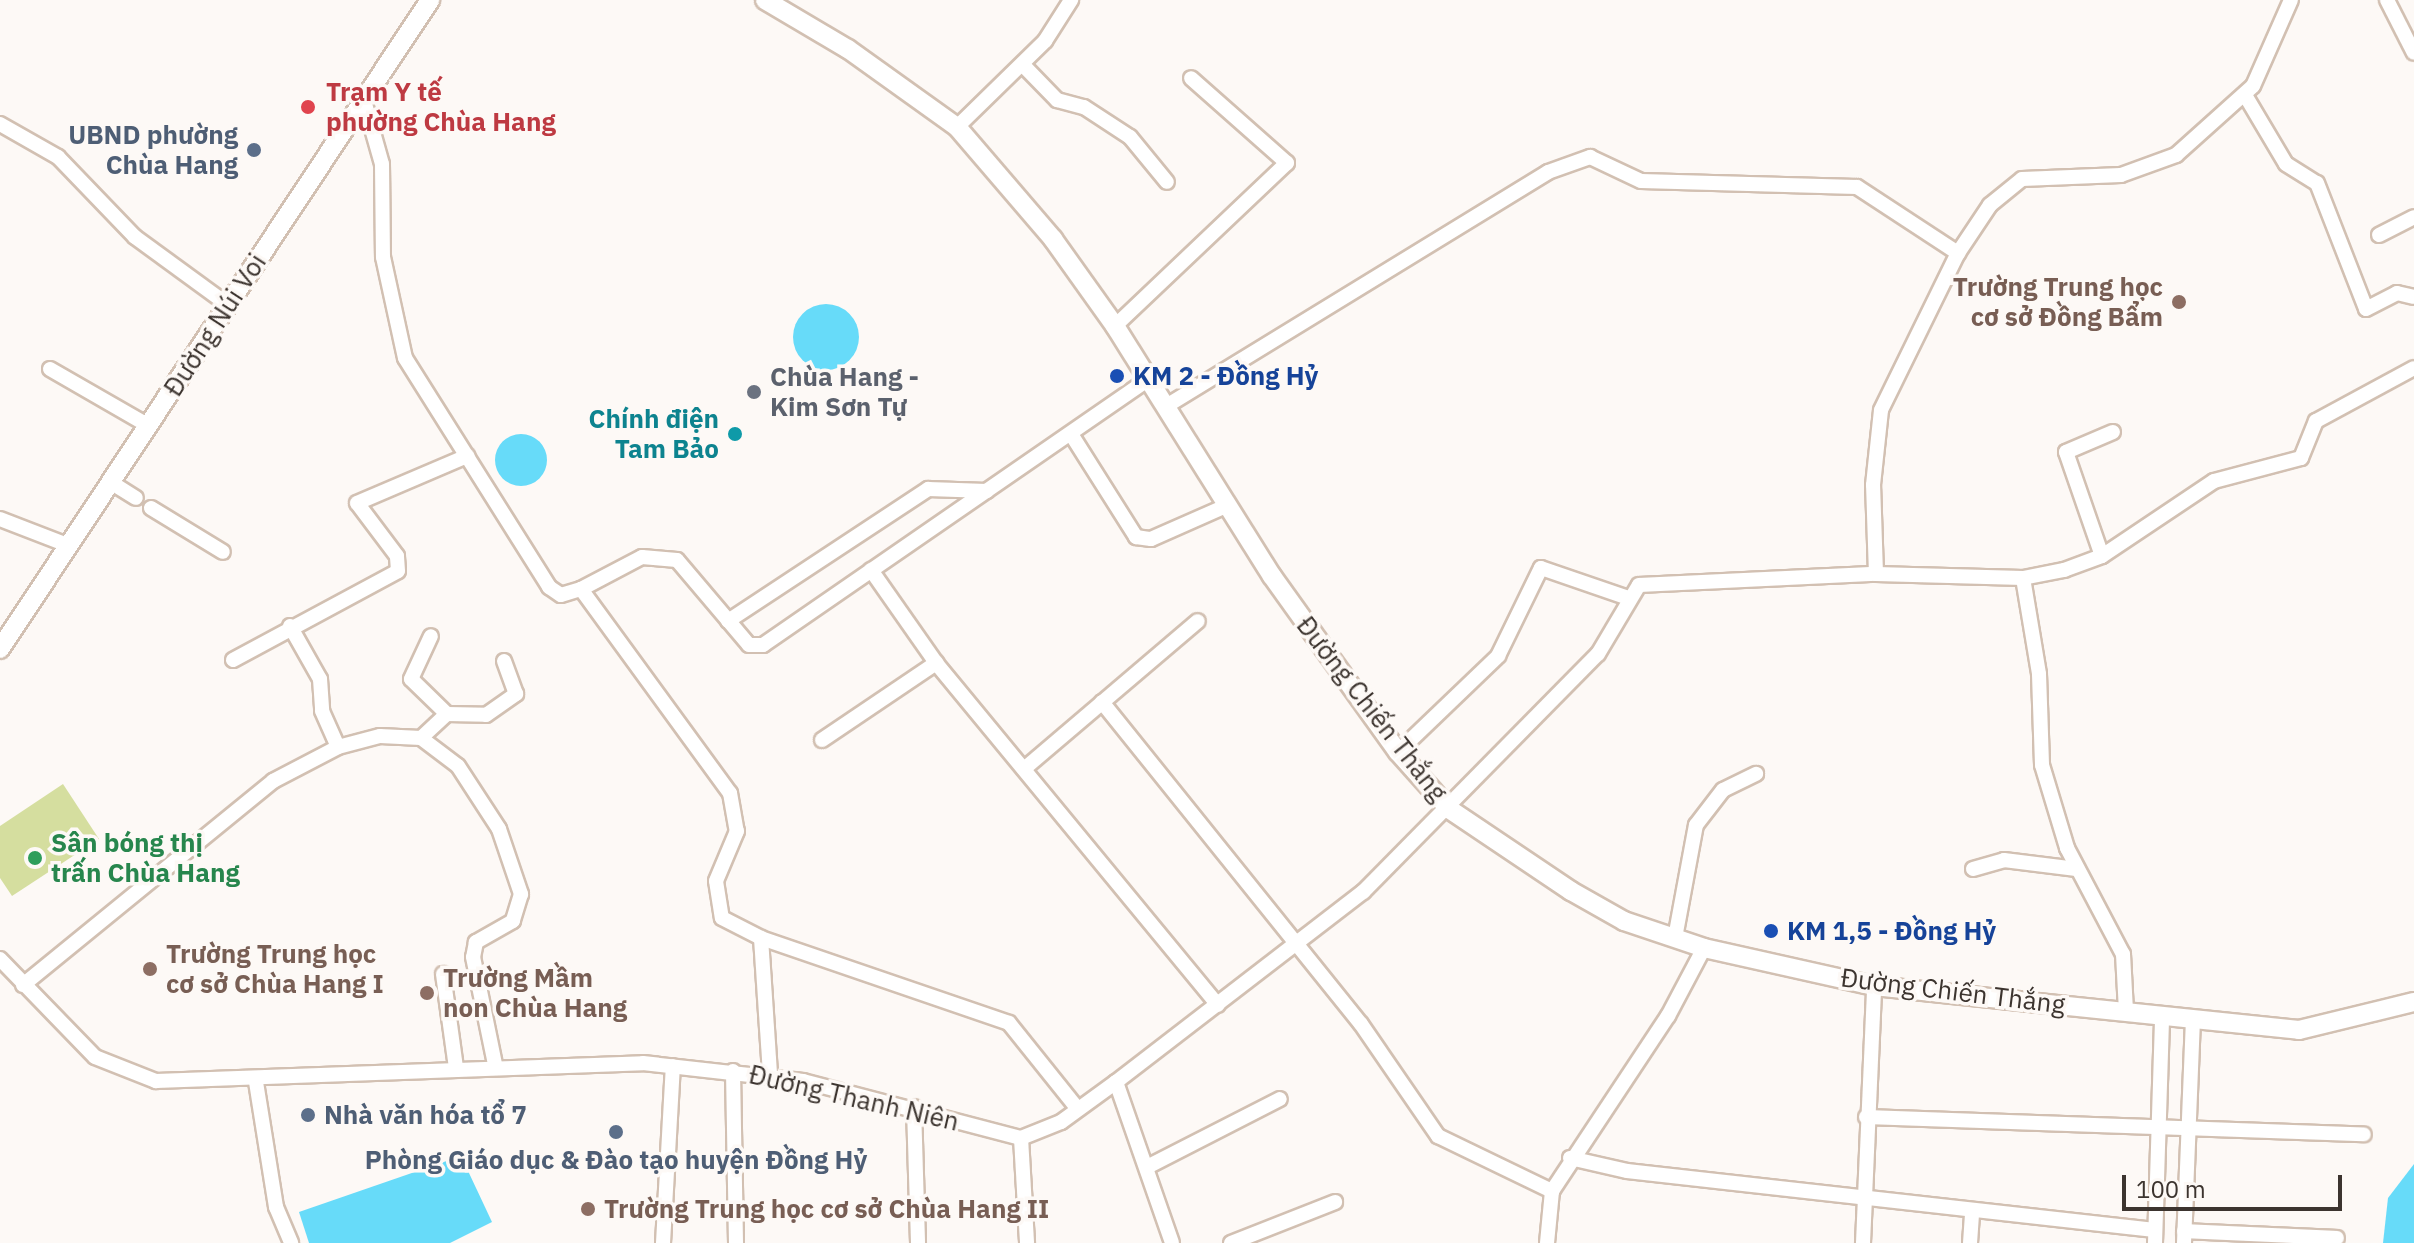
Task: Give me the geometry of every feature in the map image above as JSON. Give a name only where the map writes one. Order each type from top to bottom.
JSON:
[{"type":"main road","name":"Đường Núi Voi","points":[[1,646],[112,483],[227,304],[365,104],[430,0]]},
{"type":"main road","name":"Đường Chiến Thắng","points":[[765,0],[848,49],[957,127],[1053,239],[1115,326],[1168,405],[1228,505],[1398,752],[1449,809],[1571,891],[1704,948],[1874,986],[2126,1012],[2162,1020],[2299,1030],[2414,1002]]},
{"type":"street","points":[[957,127],[1023,65],[1071,0]]},
{"type":"street","points":[[1876,574],[1873,485],[1881,410],[1958,253],[2006,188],[2039,175],[2149,169],[2245,95],[2270,59],[2291,0]]},
{"type":"street","points":[[2387,0],[2414,53]]},
{"type":"street","points":[[1023,65],[1057,100],[1084,107],[1130,137],[1167,182]]},
{"type":"street","points":[[1115,326],[1287,163],[1191,78]]},
{"type":"street","points":[[2245,95],[2286,164],[2317,183],[2366,309],[2397,293],[2414,297]]},
{"type":"street","points":[[365,104],[382,164],[391,312],[405,358],[549,587],[561,595],[581,589],[642,557],[677,560],[749,645],[763,645],[1150,378]]},
{"type":"street","points":[[0,124],[58,157],[115,219],[227,304]]},
{"type":"street","points":[[1168,405],[1548,172],[1590,157],[1641,181],[1857,187],[1958,253]]},
{"type":"street","points":[[2379,235],[2414,217]]},
{"type":"street","points":[[1027,1243],[1021,1138],[1078,1109],[1298,944],[1449,809],[1598,654],[1628,598],[1652,581],[1756,585],[1876,574],[2023,578],[2102,556],[2214,481],[2301,458],[2316,421],[2414,368]]},
{"type":"street","points":[[50,369],[149,426]]},
{"type":"street","points":[[2102,556],[2066,452],[2113,432]]},
{"type":"street","points":[[1071,434],[1136,537],[1151,539],[1228,505]]},
{"type":"street","points":[[233,660],[290,626],[398,571],[397,556],[360,511],[363,496],[467,456]]},
{"type":"street","points":[[112,483],[136,498]]},
{"type":"street","points":[[728,621],[928,489],[987,491]]},
{"type":"street","points":[[151,508],[223,552]]},
{"type":"street","points":[[0,519],[70,546]]},
{"type":"street","points":[[1398,752],[1498,656],[1541,568],[1628,598]]},
{"type":"street","points":[[871,570],[936,663],[1218,1005]]},
{"type":"street","points":[[2023,578],[2039,674],[2042,765],[2076,869],[2123,954],[2126,1012]]},
{"type":"street","points":[[581,589],[730,793],[737,831],[716,881],[715,906],[722,918],[761,938],[1009,1023],[1078,1109]]},
{"type":"street","points":[[1024,769],[1198,621]]},
{"type":"street","points":[[290,626],[320,679],[322,711],[338,747]]},
{"type":"street","points":[[431,636],[411,679],[447,714],[486,715],[516,694],[504,661]]},
{"type":"street","points":[[822,740],[936,663]]},
{"type":"street","points":[[1102,702],[1298,944],[1438,1136],[1552,1191]]},
{"type":"street","points":[[421,738],[447,714]]},
{"type":"street","points":[[23,985],[273,781],[338,747],[380,736],[421,738],[458,766],[499,829],[521,894],[513,921],[476,942],[473,957],[495,1064]]},
{"type":"street","points":[[1675,938],[1696,825],[1723,790],[1756,774]]},
{"type":"street","points":[[1973,869],[2004,860],[2076,869]]},
{"type":"street","points":[[761,938],[770,1075]]},
{"type":"street","points":[[1547,1243],[1552,1191],[1570,1158],[1668,1016],[1704,948]]},
{"type":"street","name":"Đường Thanh Niên","points":[[0,959],[70,1037],[120,1072],[188,1086],[495,1064],[673,1066],[770,1075],[914,1107],[1021,1138]]},
{"type":"street","points":[[443,974],[456,1068]]},
{"type":"street","points":[[1863,1243],[1874,986]]},
{"type":"street","points":[[1570,1158],[2155,1237],[2162,1020]]},
{"type":"street","points":[[2193,1021],[2184,1237],[2337,1238]]},
{"type":"street","points":[[663,1243],[673,1066]]},
{"type":"street","points":[[733,1071],[736,1243]]},
{"type":"street","points":[[256,1082],[276,1207],[291,1243]]},
{"type":"street","points":[[1116,1082],[1172,1243]]},
{"type":"street","points":[[1147,1167],[1280,1099]]},
{"type":"street","points":[[914,1107],[918,1243]]},
{"type":"street","points":[[1866,1117],[2364,1134]]},
{"type":"street","points":[[1231,1243],[1335,1202]]},
{"type":"street","points":[[1970,1243],[1972,1213]]},
{"type":"street","points":[[2080,1226],[2080,1243]]},
{"type":"green space","name":"Sân bóng thị trấn Chùa Hang","points":[[63,784],[99,839],[12,896],[0,878],[0,826]]},
{"type":"water","points":[[832,304],[850,313],[857,324],[857,350],[850,361],[839,368],[820,370],[802,361],[795,350],[793,331],[802,313],[813,306]]},
{"type":"water","points":[[521,434],[540,441],[547,460],[540,479],[521,486],[502,479],[495,460],[502,441]]},
{"type":"water","points":[[461,1156],[492,1222],[450,1243],[309,1243],[299,1212]]},
{"type":"water","points":[[2414,1164],[2414,1243],[2383,1243],[2388,1198]]},
{"type":"place","name":"Trạm Y tế phường Chùa Hang","points":[[308,107]]},
{"type":"place","name":"UBND phường Chùa Hang","points":[[254,150]]},
{"type":"place","name":"Trường Trung học cơ sở Đồng Bẩm","points":[[2179,302]]},
{"type":"place","name":"KM 2 - Đồng Hỷ","points":[[1117,376]]},
{"type":"place","name":"Chùa Hang - Kim Sơn Tự","points":[[754,392]]},
{"type":"place","name":"Chính điện Tam Bảo","points":[[735,434]]},
{"type":"place","name":"Sân bóng thị trấn Chùa Hang","points":[[35,858]]},
{"type":"place","name":"KM 1,5 - Đồng Hỷ","points":[[1771,931]]},
{"type":"place","name":"Trường Trung học cơ sở Chùa Hang I","points":[[150,969]]},
{"type":"place","name":"Trường Mầm non Chùa Hang","points":[[427,993]]},
{"type":"place","name":"Nhà văn hóa tổ 7","points":[[308,1115]]},
{"type":"place","name":"Phòng Giáo dục & Đào tạo huyện Đồng Hỷ","points":[[616,1132]]},
{"type":"place","name":"Trường Trung học cơ sở Chùa Hang II","points":[[588,1209]]}]
